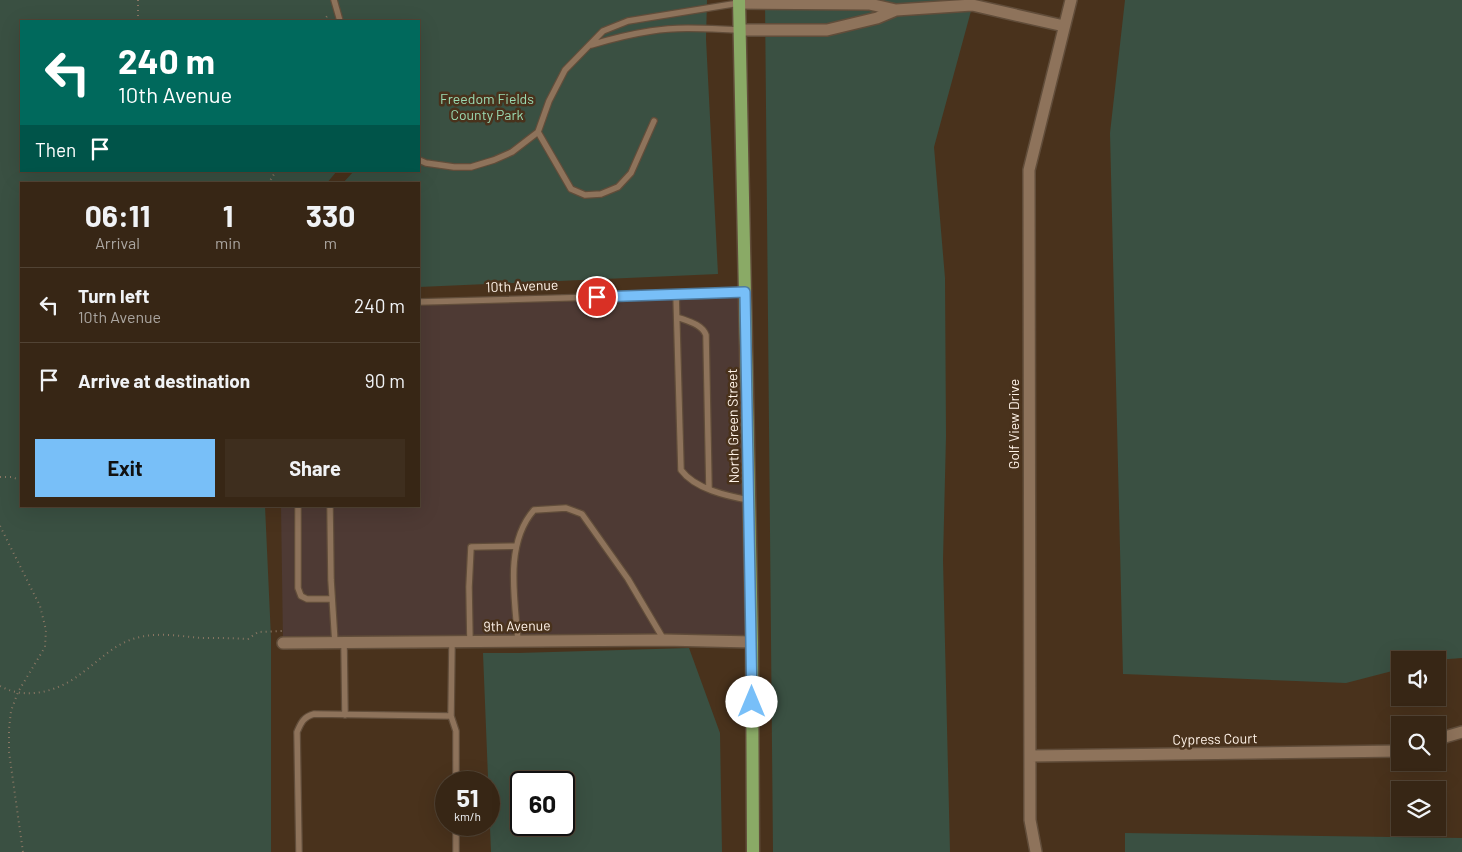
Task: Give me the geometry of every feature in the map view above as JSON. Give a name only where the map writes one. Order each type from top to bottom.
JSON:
[{"type":"main road","name":"North Green Street","points":[[739,2],[752,642],[753,852]]},
{"type":"street","name":"Golf View Drive","points":[[1036,852],[1030,820],[1029,170],[1071,0]]},
{"type":"street","points":[[739,2],[869,4],[896,10],[972,5],[1064,26]]},
{"type":"street","points":[[741,30],[827,30],[877,18],[896,10]]},
{"type":"street","name":"9th Avenue","points":[[283,643],[664,640],[752,642]]},
{"type":"street","points":[[1446,737],[1462,732]]},
{"type":"street","name":"Cypress Court","points":[[1030,756],[1391,751]]},
{"type":"lane","points":[[334,0],[340,20]]},
{"type":"lane","points":[[420,160],[471,168],[512,152],[538,132],[549,101],[565,70],[603,31],[628,22],[739,2]]},
{"type":"lane","points":[[589,45],[619,37],[677,28],[741,30]]},
{"type":"lane","points":[[538,132],[571,190],[585,195],[601,194],[618,187],[631,173],[654,121]]},
{"type":"lane","name":"10th Avenue","points":[[420,302],[745,292]]},
{"type":"lane","points":[[676,294],[681,470],[686,476],[709,489],[728,496],[749,500]]},
{"type":"lane","points":[[677,317],[700,327],[706,335],[709,489]]},
{"type":"lane","points":[[298,507],[298,588],[301,596],[307,599],[332,599]]},
{"type":"lane","points":[[330,507],[332,599],[340,643],[346,715]]},
{"type":"lane","points":[[518,641],[513,562],[516,546],[525,520],[534,510],[566,508],[582,514],[628,579],[664,640]]},
{"type":"lane","points":[[470,642],[469,587],[471,547],[516,546]]},
{"type":"lane","points":[[452,642],[451,716],[456,731],[456,771]]},
{"type":"lane","points":[[299,852],[297,732],[307,716],[314,714],[451,716]]},
{"type":"lane","points":[[456,836],[456,852]]},
{"type":"path","points":[[138,0],[138,20]]},
{"type":"path","points":[[0,477],[20,480]]},
{"type":"path","points":[[0,526],[40,606],[46,630],[45,647],[18,692],[11,711],[9,729],[9,752],[23,852]]},
{"type":"path","points":[[0,686],[18,692],[44,693],[81,674],[117,645],[137,638],[160,635],[248,639],[258,632],[283,630],[283,643]]},
{"type":"shaded area","points":[[745,296],[752,642],[283,643],[281,507],[420,507],[420,305]]},
{"type":"green space","name":"Freedom Fields County Park","points":[[0,0],[707,0],[706,39],[718,274],[420,287],[420,182],[344,182],[353,172],[420,172],[420,20],[20,20],[20,172],[336,172],[328,182],[20,182],[20,507],[265,507],[271,638],[271,852],[0,852]]},
{"type":"green space","points":[[765,0],[974,0],[934,147],[945,278],[946,436],[943,560],[950,852],[773,852]]},
{"type":"green space","points":[[1125,0],[1462,0],[1462,658],[1446,659],[1446,651],[1391,651],[1391,671],[1346,683],[1123,674],[1110,133]]},
{"type":"green space","points":[[689,648],[720,733],[722,852],[491,852],[490,836],[500,836],[500,771],[488,771],[483,653]]},
{"type":"green space","points":[[1125,833],[1462,838],[1462,852],[1125,852]]},
{"type":"route","points":[[597,297],[745,292],[752,702]]}]
